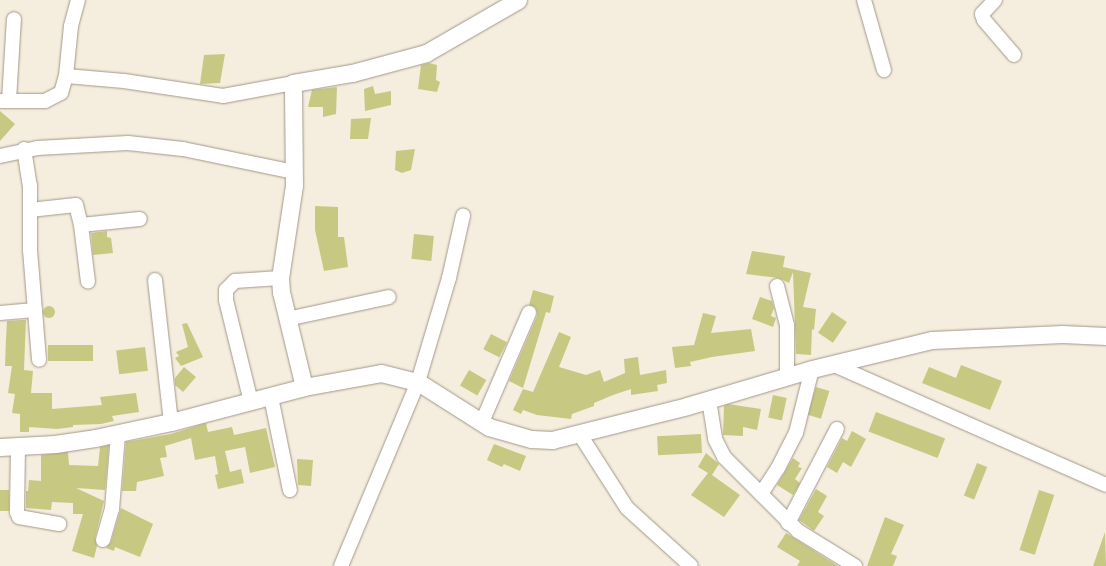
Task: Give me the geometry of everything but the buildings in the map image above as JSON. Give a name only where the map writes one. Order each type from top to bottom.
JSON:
[{"type":"street","points":[[14,19],[4,100],[45,101],[53,99],[61,93],[66,76],[71,26],[78,0]]},
{"type":"street","points":[[66,76],[124,81],[223,96],[293,82],[352,73],[426,53],[518,0]]},
{"type":"street","points":[[864,0],[884,70]]},
{"type":"street","points":[[995,0],[985,8],[982,14],[984,20],[1014,55]]},
{"type":"street","points":[[293,82],[294,172],[288,232],[280,278],[287,318],[304,387]]},
{"type":"street","points":[[0,156],[24,149],[128,143],[154,145],[294,172]]},
{"type":"street","points":[[24,149],[30,185],[35,310],[39,360]]},
{"type":"street","points":[[30,210],[76,205],[81,225],[88,282]]},
{"type":"street","points":[[341,566],[418,382],[448,285],[463,216]]},
{"type":"street","points":[[81,225],[140,219]]},
{"type":"street","points":[[251,402],[226,300],[226,290],[235,281],[280,278]]},
{"type":"street","points":[[155,280],[171,422]]},
{"type":"street","points":[[777,286],[787,325],[787,378]]},
{"type":"street","points":[[287,318],[389,297]]},
{"type":"street","points":[[0,313],[35,310]]},
{"type":"street","points":[[482,422],[529,312]]},
{"type":"street","points":[[0,447],[56,444],[118,434],[271,397],[304,387],[381,373],[418,382],[482,422],[508,434],[531,440],[552,440],[709,400],[787,378],[812,369],[834,365],[932,340],[1046,334],[1106,336]]},
{"type":"street","points":[[834,365],[1106,485]]},
{"type":"street","points":[[761,494],[778,468],[796,433],[812,369]]},
{"type":"street","points":[[271,397],[290,490]]},
{"type":"street","points":[[709,400],[713,430],[719,449],[788,523],[808,538],[856,566]]},
{"type":"street","points":[[788,523],[837,429]]},
{"type":"street","points":[[579,433],[627,508],[691,566]]},
{"type":"street","points":[[103,540],[112,509],[118,434]]},
{"type":"street","points":[[18,446],[17,512],[19,517],[59,524]]}]
